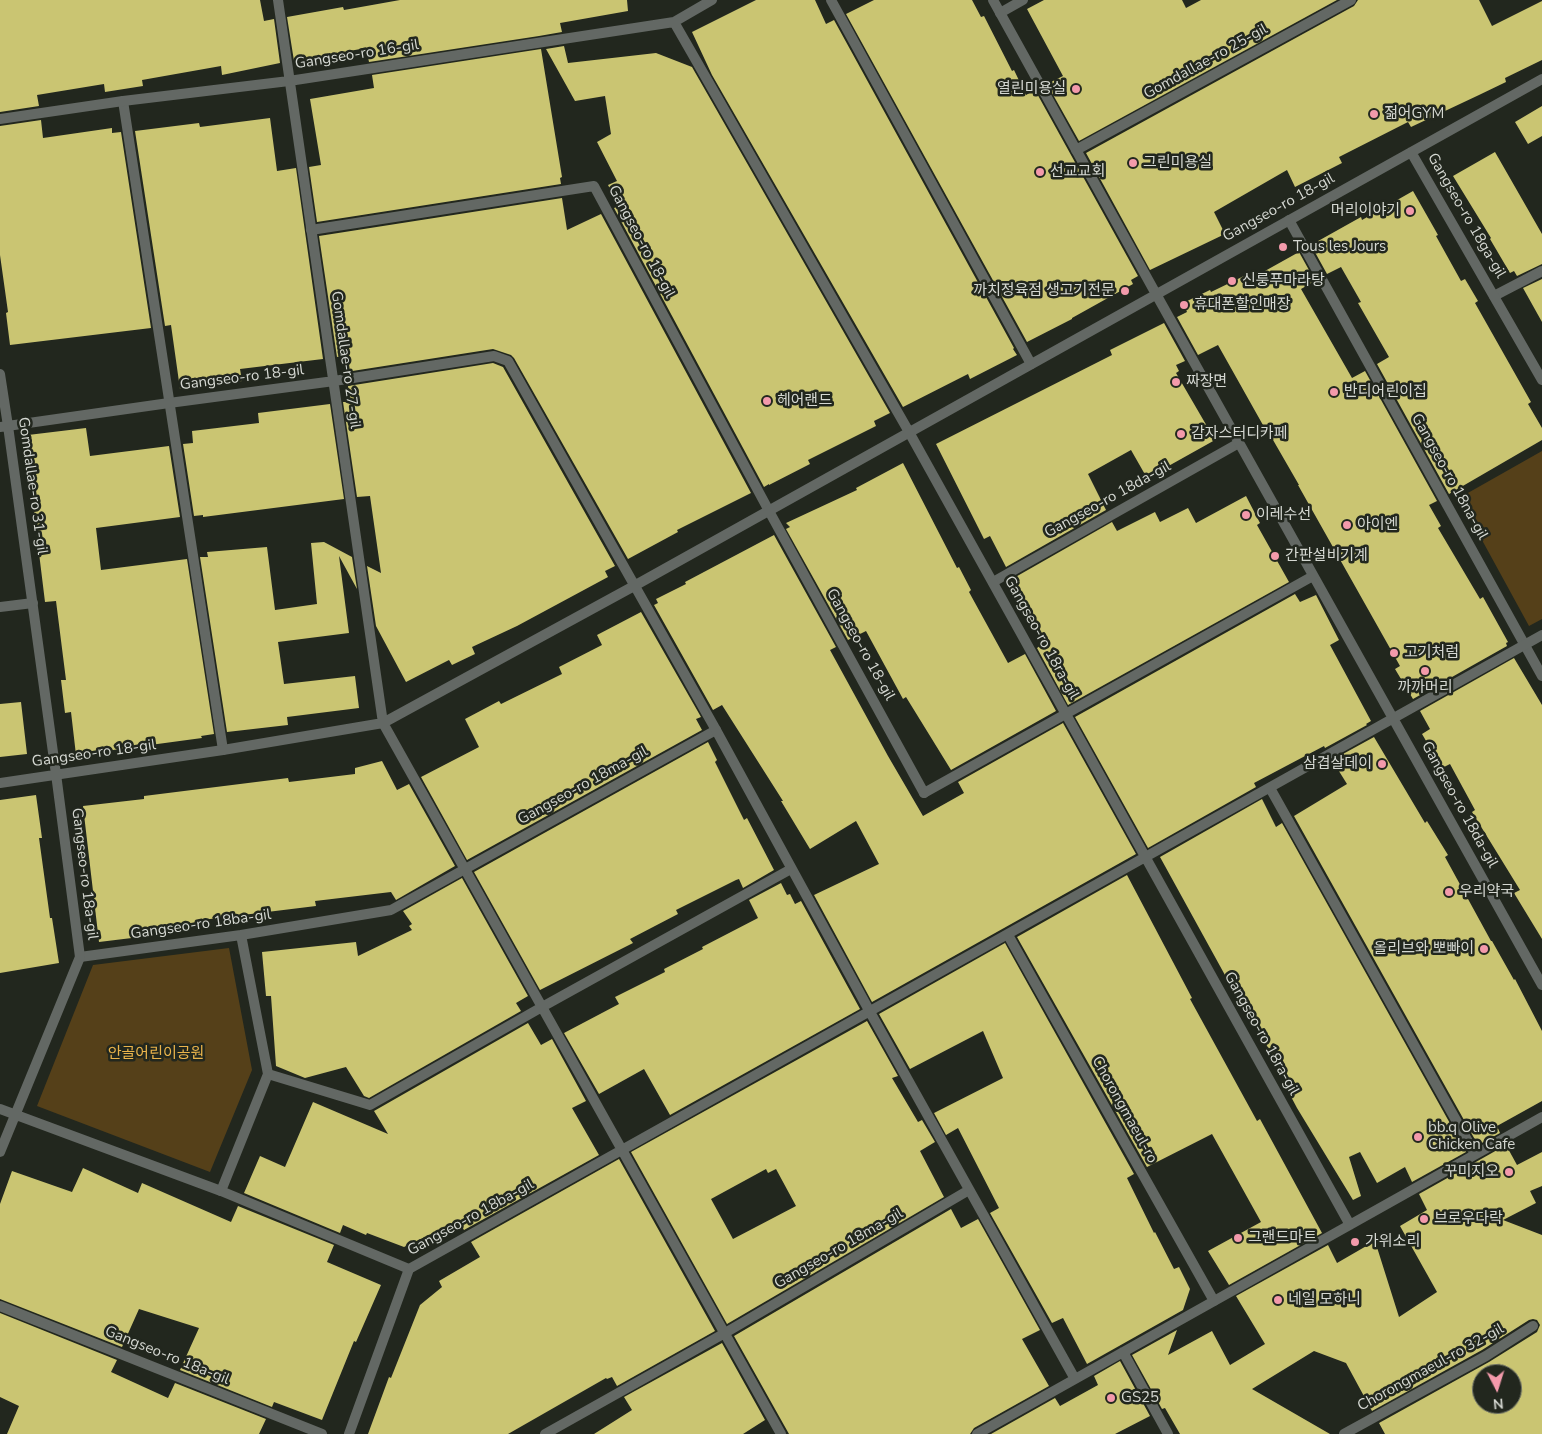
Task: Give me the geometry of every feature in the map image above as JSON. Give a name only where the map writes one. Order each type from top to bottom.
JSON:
[{"type":"street","name":"Gomdallae-ro 27-gil","points":[[278,0],[383,723]]},
{"type":"street","name":"Gangseo-ro 16-gil","points":[[0,119],[123,101],[289,81],[674,22],[712,0]]},
{"type":"street","points":[[831,0],[1031,364]]},
{"type":"street","points":[[993,0],[1156,294]]},
{"type":"street","points":[[1000,13],[1023,0]]},
{"type":"street","name":"Gomdallae-ro 25-gil","points":[[1076,150],[1351,0]]},
{"type":"street","points":[[674,22],[909,432]]},
{"type":"street","name":"Gangseo-ro 18-gil","points":[[0,783],[223,750],[383,723],[634,586],[1542,78]]},
{"type":"street","name":"Gangseo-ro 18-gil","points":[[123,101],[223,750]]},
{"type":"street","name":"Gangseo-ro 18ga-gil","points":[[1411,152],[1542,380]]},
{"type":"street","name":"Gangseo-ro 18-gil","points":[[311,230],[594,186],[768,511],[924,793],[1066,714]]},
{"type":"street","name":"Gangseo-ro 18na-gil","points":[[1289,220],[1542,676]]},
{"type":"street","name":"Gangseo-ro 18ga-gil","points":[[1494,296],[1542,271]]},
{"type":"street","name":"Gangseo-ro 18da-gil","points":[[1156,294],[1542,985]]},
{"type":"street","name":"Gangseo-ro 18-gil","points":[[4,426],[334,382],[494,356],[508,360],[634,586]]},
{"type":"street","name":"Gomdallae-ro 31-gil","points":[[0,374],[4,426],[32,603],[56,774]]},
{"type":"street","name":"Gangseo-ro 18ra-gil","points":[[909,432],[1350,1225]]},
{"type":"street","name":"Gangseo-ro 18da-gil","points":[[993,582],[1239,443]]},
{"type":"street","points":[[1066,714],[1313,576]]},
{"type":"street","points":[[634,586],[716,730],[870,1012],[1075,1379]]},
{"type":"street","points":[[0,608],[32,603]]},
{"type":"street","points":[[622,1150],[1542,636]]},
{"type":"street","points":[[383,723],[781,1434]]},
{"type":"street","name":"Gangseo-ro 18ma-gil","points":[[464,868],[716,730]]},
{"type":"street","name":"Gangseo-ro 18a-gil","points":[[0,1152],[80,957],[56,774]]},
{"type":"street","points":[[1270,788],[1475,1154]]},
{"type":"street","name":"Gangseo-ro 18ba-gil","points":[[80,957],[241,935],[391,910],[464,868]]},
{"type":"street","points":[[268,1074],[370,1105],[791,869]]},
{"type":"street","name":"Chorongmaeul-ro","points":[[1008,934],[1214,1301]]},
{"type":"street","points":[[220,1192],[268,1074],[241,935]]},
{"type":"street","points":[[0,1109],[220,1192],[409,1269]]},
{"type":"street","points":[[977,1434],[1542,1117]]},
{"type":"street","name":"Gangseo-ro 18ba-gil","points":[[349,1434],[409,1269],[622,1150]]},
{"type":"street","name":"Gangseo-ro 18ma-gil","points":[[724,1333],[969,1190]]},
{"type":"street","name":"Gangseo-ro 18a-gil","points":[[0,1306],[322,1434]]},
{"type":"street","name":"Chorongmaeul-ro 32-gil","points":[[1344,1434],[1486,1356],[1533,1326]]},
{"type":"street","points":[[545,1434],[724,1333]]},
{"type":"street","points":[[1123,1352],[1168,1434]]},
{"type":"green space","points":[[1542,451],[1542,619],[1529,626],[1459,498]]},
{"type":"green space","name":"안골어린이공원","points":[[229,948],[252,1070],[210,1172],[37,1106],[93,965]]},
{"type":"building","points":[[0,0],[260,0],[264,21],[274,19],[280,63],[222,75],[221,66],[142,80],[143,86],[105,92],[104,84],[37,95],[39,106],[0,112]]},
{"type":"building","points":[[400,0],[627,0],[628,11],[560,23],[562,32],[369,62],[366,48],[294,61],[287,17],[343,7],[344,10]]},
{"type":"building","points":[[756,0],[815,0],[826,24],[834,20],[1017,355],[970,379],[968,374],[903,407],[712,75],[692,32]]},
{"type":"building","points":[[874,0],[972,0],[981,17],[984,16],[1026,95],[1035,90],[1138,276],[1131,280],[1133,284],[1027,342],[846,14]]},
{"type":"building","points":[[1044,0],[1182,0],[1186,8],[1201,0],[1337,0],[1079,141],[1047,84],[1063,76],[1027,9]]},
{"type":"building","points":[[1358,0],[1479,0],[1492,26],[1542,1],[1542,60],[1505,78],[1506,82],[1479,95],[1411,127],[1408,122],[1339,157],[1342,163],[1295,187],[1287,170],[1214,212],[1225,234],[1150,270],[1086,153],[1354,6]]},
{"type":"building","points":[[564,46],[568,63],[656,53],[692,67],[890,413],[874,421],[876,426],[808,460],[810,464],[764,487],[614,208],[619,206],[608,185],[617,181],[597,142],[611,134],[605,96],[575,101],[546,49]]},
{"type":"building","points":[[541,49],[562,177],[560,178],[561,184],[317,222],[309,167],[321,165],[310,99],[374,88],[372,75]]},
{"type":"building","points":[[1542,106],[1542,136],[1528,144],[1515,122]]},
{"type":"building","points":[[270,118],[277,171],[296,168],[323,359],[240,369],[242,381],[180,389],[171,325],[165,326],[135,131],[199,123],[200,127]]},
{"type":"building","points":[[41,120],[43,138],[112,128],[112,133],[121,132],[151,328],[10,345],[6,313],[8,312],[0,255],[0,126]]},
{"type":"building","points":[[1495,152],[1542,234],[1542,264],[1517,276],[1514,271],[1510,273],[1453,176]]},
{"type":"building","points":[[1413,191],[1461,281],[1465,279],[1478,301],[1475,303],[1531,402],[1528,404],[1542,428],[1542,440],[1449,494],[1377,364],[1389,357],[1358,303],[1361,302],[1341,267],[1327,274],[1311,245],[1361,217],[1362,220]]},
{"type":"building","points":[[562,198],[567,230],[601,214],[751,493],[677,530],[678,532],[628,559],[511,355],[493,349],[346,372],[343,356],[337,357],[319,236]]},
{"type":"building","points":[[1299,252],[1315,281],[1301,289],[1352,378],[1365,371],[1437,501],[1429,505],[1441,526],[1438,528],[1480,599],[1483,597],[1508,642],[1506,643],[1507,646],[1413,699],[1395,669],[1400,666],[1218,345],[1198,355],[1177,317],[1187,312],[1183,303],[1244,276],[1247,281]]},
{"type":"building","points":[[1542,279],[1542,322],[1523,288]]},
{"type":"building","points":[[1164,323],[1185,361],[1176,365],[1179,371],[1176,373],[1215,440],[1147,478],[1131,450],[1088,474],[1106,510],[1006,567],[990,536],[984,539],[936,444],[1112,355],[1110,350]]},
{"type":"building","points":[[493,363],[503,367],[615,566],[605,571],[608,577],[517,626],[472,647],[475,654],[452,665],[449,660],[406,682],[376,626],[367,566],[381,573],[370,496],[357,497],[343,402],[350,402],[348,386]]},
{"type":"building","points":[[330,404],[344,499],[203,517],[203,515],[194,516],[183,444],[193,443],[192,431],[259,423],[258,413]]},
{"type":"building","points":[[86,428],[90,456],[169,446],[180,517],[96,528],[101,570],[187,559],[214,734],[201,736],[202,738],[76,755],[71,712],[65,713],[61,680],[66,680],[56,601],[45,602],[33,504],[37,503],[28,435]]},
{"type":"building","points":[[903,463],[957,568],[959,567],[971,590],[969,592],[1008,663],[1025,654],[1056,711],[951,770],[906,697],[903,699],[866,631],[848,640],[786,529],[790,527],[786,523],[857,490],[856,488]]},
{"type":"building","points":[[1246,496],[1260,523],[1257,525],[1289,582],[1068,705],[1037,648],[1044,643],[1013,588],[1016,587],[1012,579],[1112,522],[1117,531],[1155,512],[1160,522],[1188,508],[1196,523]]},
{"type":"building","points":[[774,535],[836,647],[830,650],[923,816],[964,793],[958,782],[1063,723],[1136,854],[872,1002],[814,895],[879,864],[856,821],[810,849],[781,801],[783,801],[722,705],[713,710],[654,605],[658,603],[656,599],[686,584],[685,582]]},
{"type":"building","points":[[324,542],[352,557],[357,589],[339,556],[349,633],[278,642],[284,684],[355,676],[359,708],[287,717],[288,725],[227,732],[200,557],[208,557],[207,552],[267,547],[275,610],[317,604],[311,543]]},
{"type":"building","points":[[1295,594],[1300,602],[1316,595],[1339,640],[1330,645],[1371,721],[1325,748],[1324,746],[1254,783],[1256,787],[1148,848],[1075,717]]},
{"type":"building","points":[[641,612],[701,717],[696,719],[702,730],[467,860],[421,777],[479,747],[465,719],[499,701],[501,704],[562,674],[559,667],[602,645],[597,635]]},
{"type":"building","points":[[1514,658],[1542,705],[1542,939],[1514,893],[1520,890],[1472,812],[1475,810],[1450,764],[1442,768],[1422,734],[1430,729],[1420,711]]},
{"type":"building","points":[[21,702],[27,754],[0,757],[0,704]]},
{"type":"building","points":[[1374,737],[1425,823],[1427,821],[1448,855],[1445,857],[1491,941],[1515,979],[1542,1031],[1542,1101],[1497,1126],[1500,1133],[1478,1145],[1294,816],[1347,784],[1332,760]]},
{"type":"building","points":[[708,742],[717,760],[715,762],[744,820],[747,818],[774,870],[743,888],[739,879],[736,880],[676,910],[678,914],[630,939],[633,943],[540,990],[474,872]]},
{"type":"building","points":[[382,761],[397,790],[409,784],[455,866],[396,900],[391,892],[315,901],[316,906],[140,929],[140,937],[99,942],[83,806],[144,799],[144,796],[288,778],[289,782],[355,774],[355,768]]},
{"type":"building","points":[[36,795],[42,838],[39,838],[50,918],[52,918],[59,963],[0,973],[0,800]]},
{"type":"building","points":[[1262,799],[1276,827],[1282,823],[1466,1152],[1412,1182],[1405,1167],[1377,1183],[1360,1152],[1349,1157],[1361,1196],[1353,1200],[1297,1108],[1288,1091],[1292,1089],[1255,1025],[1253,1026],[1160,857]]},
{"type":"building","points":[[1127,875],[1192,998],[1190,999],[1257,1121],[1260,1119],[1322,1233],[1229,1285],[1208,1251],[1261,1222],[1212,1134],[1147,1167],[1017,937]]},
{"type":"building","points":[[462,878],[528,996],[516,1003],[521,1011],[369,1098],[364,1096],[346,1067],[305,1078],[276,1066],[271,996],[266,996],[262,952],[356,942],[358,956],[412,930],[409,926],[412,924],[403,911]]},
{"type":"building","points":[[781,883],[787,895],[790,894],[795,904],[801,901],[860,1009],[670,1115],[644,1069],[599,1094],[564,1033],[619,1004],[615,997],[665,972],[664,969],[758,918],[749,900]]},
{"type":"building","points":[[1005,943],[1134,1174],[1127,1178],[1154,1233],[1174,1269],[1179,1267],[1190,1289],[1183,1310],[1087,1364],[1063,1318],[1052,1323],[990,1213],[999,1208],[958,1128],[946,1135],[934,1113],[1003,1078],[983,1031],[910,1069],[879,1014]]},
{"type":"building","points":[[867,1021],[898,1076],[892,1078],[918,1122],[922,1120],[935,1142],[920,1151],[944,1197],[727,1324],[631,1152]],"holes":[[[766,1169],[768,1173],[776,1169],[796,1206],[733,1239],[711,1199]]]},
{"type":"building","points":[[528,1023],[541,1045],[552,1039],[586,1101],[572,1108],[599,1155],[464,1230],[458,1221],[404,1247],[367,1233],[366,1235],[343,1225],[340,1233],[244,1193],[260,1156],[285,1167],[313,1102],[388,1134],[374,1111]]},
{"type":"building","points":[[1506,1145],[1517,1165],[1542,1152],[1542,1186],[1530,1191],[1536,1203],[1503,1220],[1542,1235],[1542,1434],[1385,1434],[1379,1423],[1472,1371],[1472,1414],[1522,1414],[1522,1364],[1485,1364],[1537,1332],[1540,1325],[1537,1320],[1533,1319],[1482,1350],[1372,1411],[1346,1363],[1314,1351],[1252,1389],[1330,1434],[1180,1434],[1165,1408],[1162,1409],[1132,1355],[1177,1330],[1168,1355],[1212,1331],[1230,1365],[1265,1344],[1236,1296],[1328,1245],[1337,1263],[1375,1241],[1399,1317],[1437,1292],[1400,1226],[1427,1210],[1419,1194]]},
{"type":"building","points":[[619,1159],[715,1331],[617,1386],[612,1377],[606,1378],[508,1434],[368,1434],[389,1377],[391,1378],[420,1305],[442,1287],[439,1281],[480,1257],[471,1242]]},
{"type":"building","points":[[83,1168],[138,1193],[142,1183],[231,1222],[238,1206],[334,1245],[327,1262],[381,1285],[356,1342],[354,1341],[322,1420],[274,1402],[272,1407],[180,1370],[199,1328],[139,1309],[122,1347],[0,1299],[0,1204],[12,1171],[72,1192]]},
{"type":"building","points":[[951,1209],[961,1228],[978,1219],[1040,1330],[1022,1339],[1049,1386],[974,1428],[970,1434],[789,1434],[734,1336]]},
{"type":"building","points":[[0,1313],[117,1360],[111,1372],[168,1398],[175,1383],[266,1419],[259,1434],[7,1434],[19,1406],[0,1397]]},
{"type":"building","points":[[722,1343],[765,1420],[743,1434],[594,1434],[632,1410],[624,1397]]},
{"type":"building","points":[[1120,1361],[1150,1416],[1115,1434],[991,1434],[1055,1398],[1060,1406],[1098,1385],[1094,1376]]},
{"type":"place","name":"열린미용실","points":[[1076,89]]},
{"type":"place","name":"젊어GYM","points":[[1374,114]]},
{"type":"place","name":"그린미용실","points":[[1133,163]]},
{"type":"place","name":"선교교회","points":[[1040,172]]},
{"type":"place","name":"머리이야기","points":[[1410,211]]},
{"type":"place","name":"Tous les Jours","points":[[1283,247]]},
{"type":"place","name":"신룽푸마라탕","points":[[1232,281]]},
{"type":"place","name":"까치정육점 생고기전문","points":[[1125,291]]},
{"type":"place","name":"휴대폰할인매장","points":[[1184,305]]},
{"type":"place","name":"짜장면","points":[[1176,382]]},
{"type":"place","name":"반디어린이집","points":[[1334,392]]},
{"type":"place","name":"헤어랜드","points":[[767,401]]},
{"type":"place","name":"감자스터디카페","points":[[1181,434]]},
{"type":"place","name":"이레수선","points":[[1246,515]]},
{"type":"place","name":"아이엔","points":[[1347,525]]},
{"type":"place","name":"간판설비기계","points":[[1275,556]]},
{"type":"place","name":"고기처럼","points":[[1394,653]]},
{"type":"place","name":"까까머리","points":[[1425,671]]},
{"type":"place","name":"삼겹살데이","points":[[1382,764]]},
{"type":"place","name":"우리약국","points":[[1449,892]]},
{"type":"place","name":"올리브와 뽀빠이","points":[[1484,949]]},
{"type":"place","name":"bb.q Olive Chicken Cafe","points":[[1418,1137]]},
{"type":"place","name":"꾸미지오","points":[[1509,1172]]},
{"type":"place","name":"브로우다락","points":[[1424,1219]]},
{"type":"place","name":"그랜드마트","points":[[1238,1238]]},
{"type":"place","name":"가위소리","points":[[1355,1242]]},
{"type":"place","name":"네일 모하니","points":[[1278,1300]]},
{"type":"place","name":"GS25","points":[[1111,1398]]}]
